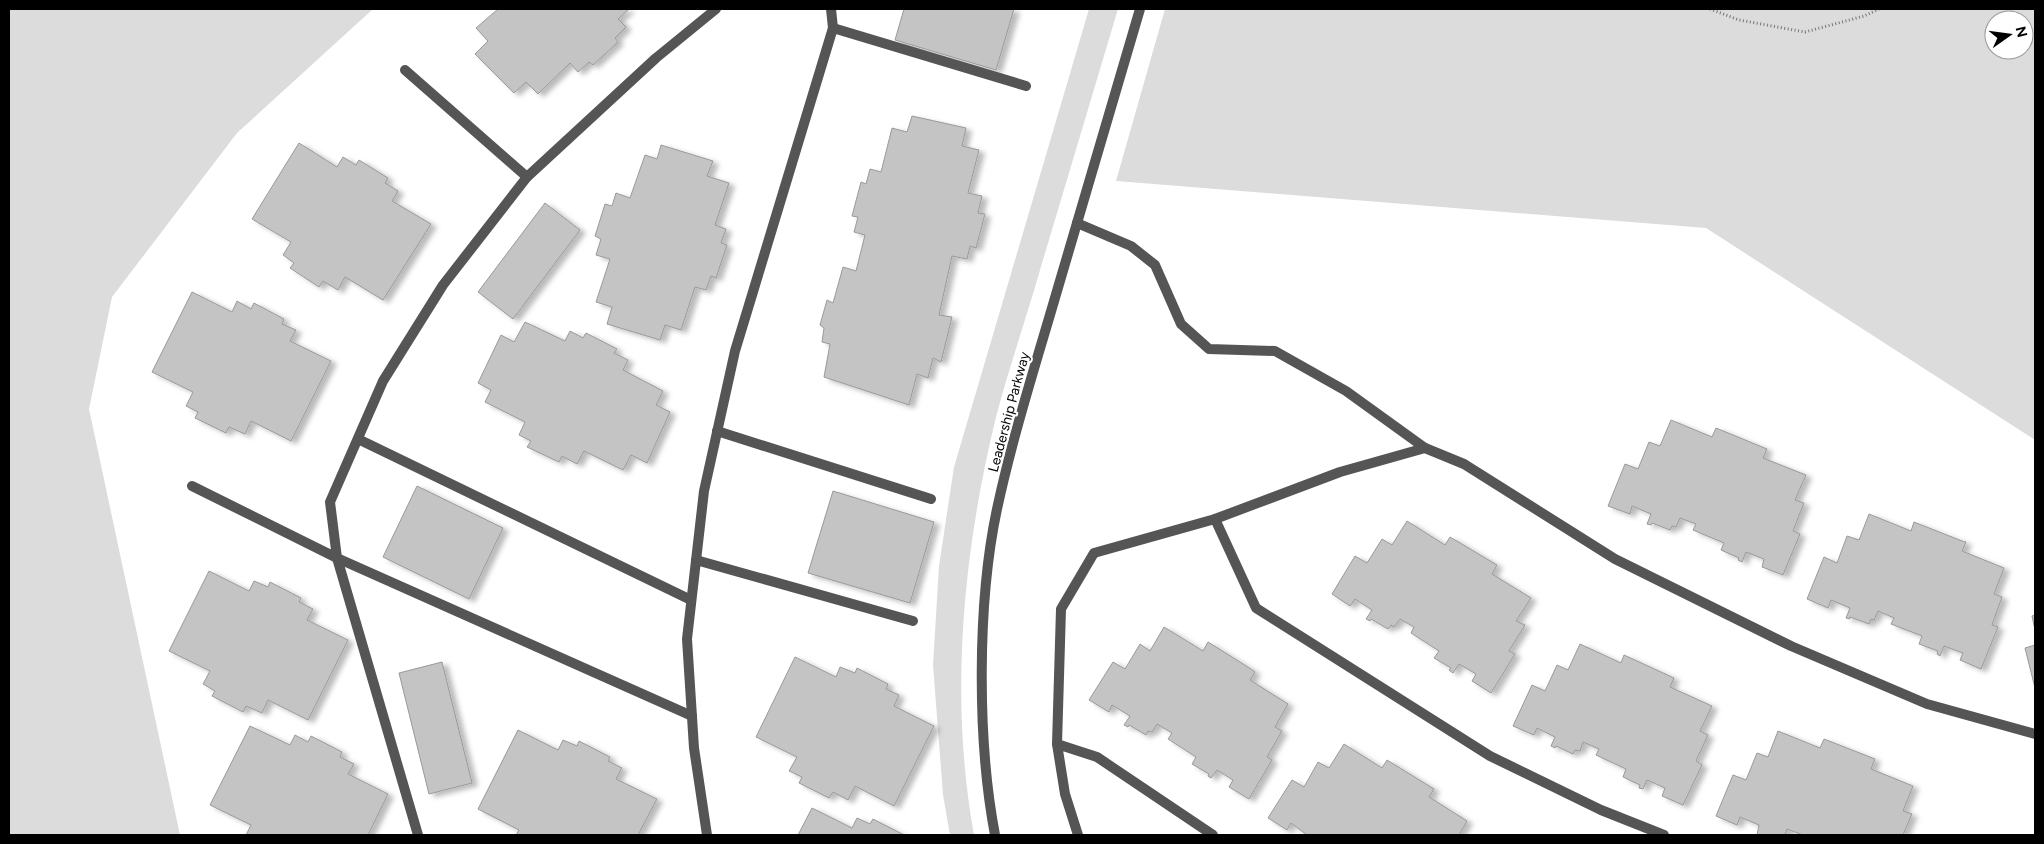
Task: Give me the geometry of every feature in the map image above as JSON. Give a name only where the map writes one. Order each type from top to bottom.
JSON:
[{"type":"street","points":[[418,835],[337,558],[330,502],[383,381],[443,285],[527,176],[656,58],[716,9]]},
{"type":"street","points":[[707,835],[694,748],[687,639],[704,491],[734,351],[833,28],[831,9]]},
{"type":"street","name":"Leadership Parkway","points":[[995,835],[984,734],[983,654],[997,510],[1017,428],[1140,9]]},
{"type":"street","points":[[833,28],[1026,86]]},
{"type":"street","points":[[405,70],[527,176]]},
{"type":"street","points":[[1077,223],[1131,246],[1155,265],[1181,324],[1210,349],[1275,351],[1346,391],[1425,448],[1464,464],[1615,559],[1792,646],[1927,704],[2035,734]]},
{"type":"street","points":[[717,431],[931,499]]},
{"type":"street","points":[[358,439],[691,600]]},
{"type":"street","points":[[1078,835],[1065,794],[1057,744],[1061,609],[1094,553],[1215,519],[1340,472],[1425,448]]},
{"type":"street","points":[[192,486],[337,558],[692,716]]},
{"type":"street","points":[[1215,519],[1256,608],[1490,756],[1601,810],[1664,835]]},
{"type":"street","points":[[696,560],[913,621]]},
{"type":"street","points":[[1057,744],[1097,757],[1213,835]]},
{"type":"path","points":[[1710,9],[1739,20],[1805,32],[1864,16],[1879,9]]},
{"type":"shaded area","points":[[9,9],[373,9],[237,133],[112,297],[89,409],[180,835],[9,835]]},
{"type":"shaded area","points":[[1089,9],[1118,9],[1001,399],[985,468],[968,572],[961,678],[962,731],[966,783],[974,835],[950,835],[943,795],[933,665],[939,566],[954,467]]},
{"type":"shaded area","points":[[1165,9],[2035,9],[2035,440],[1706,228],[1116,181]]},
{"type":"building","points":[[498,9],[629,9],[618,19],[626,27],[615,38],[618,42],[593,65],[589,62],[578,72],[570,63],[538,94],[526,82],[514,93],[475,54],[488,41],[476,28]]},
{"type":"building","points":[[904,9],[1014,9],[996,70],[895,40]]},
{"type":"building","points":[[912,116],[966,128],[962,146],[979,150],[968,193],[982,196],[978,213],[985,214],[976,248],[970,246],[967,259],[952,256],[939,315],[952,317],[941,362],[933,358],[928,378],[917,374],[909,405],[824,377],[830,344],[822,342],[824,328],[820,325],[827,300],[833,303],[843,267],[856,271],[865,235],[854,232],[858,217],[852,216],[861,182],[866,184],[870,169],[881,172],[892,128],[907,132]]},
{"type":"building","points":[[299,143],[337,167],[343,157],[356,165],[359,160],[388,178],[385,183],[398,191],[392,201],[431,224],[383,300],[345,277],[338,290],[323,281],[319,287],[290,268],[294,263],[283,255],[291,242],[252,219]]},
{"type":"building","points":[[661,145],[713,161],[707,176],[729,183],[715,225],[726,229],[721,243],[727,245],[716,278],[711,276],[706,290],[695,287],[681,330],[665,325],[660,340],[607,324],[612,307],[596,302],[610,259],[596,255],[601,239],[595,236],[605,204],[612,206],[616,193],[630,198],[645,155],[657,159]]},
{"type":"building","points":[[545,203],[580,230],[513,319],[478,292]]},
{"type":"building","points":[[192,292],[232,312],[237,301],[251,309],[254,303],[284,319],[282,324],[296,330],[290,341],[331,361],[291,441],[251,421],[245,434],[229,427],[226,433],[195,418],[198,412],[186,406],[193,392],[152,372]]},
{"type":"building","points":[[525,322],[565,341],[570,331],[583,338],[586,333],[617,349],[614,353],[628,360],[623,370],[663,391],[656,405],[670,412],[647,463],[631,455],[623,470],[584,451],[577,464],[562,456],[559,462],[527,447],[531,441],[519,435],[525,422],[485,402],[491,390],[478,383],[501,335],[514,342]]},
{"type":"building","points":[[1671,420],[1712,437],[1716,428],[1767,449],[1763,458],[1806,475],[1795,500],[1804,503],[1793,531],[1800,534],[1783,575],[1762,567],[1764,559],[1746,552],[1742,562],[1738,560],[1739,558],[1721,550],[1724,543],[1693,530],[1696,524],[1680,518],[1676,527],[1672,526],[1670,530],[1652,523],[1651,525],[1647,524],[1651,514],[1632,506],[1630,514],[1608,506],[1625,464],[1638,469],[1649,442],[1660,446]]},
{"type":"building","points":[[417,486],[503,528],[469,599],[383,557]]},
{"type":"building","points":[[833,491],[934,522],[910,603],[808,573]]},
{"type":"building","points":[[1869,514],[1911,531],[1914,522],[1966,542],[1962,551],[2004,568],[1994,594],[2002,597],[1992,625],[1998,627],[1981,669],[1960,660],[1963,653],[1944,646],[1940,656],[1937,654],[1938,651],[1919,644],[1922,636],[1891,624],[1894,618],[1878,611],[1874,620],[1871,619],[1869,624],[1850,617],[1850,619],[1846,618],[1850,608],[1831,600],[1828,608],[1807,599],[1824,557],[1837,563],[1847,536],[1859,540]]},
{"type":"building","points":[[1407,521],[1445,545],[1450,537],[1497,565],[1492,574],[1531,598],[1516,621],[1525,625],[1509,651],[1515,654],[1491,693],[1472,681],[1476,674],[1459,664],[1453,673],[1449,670],[1451,668],[1434,658],[1439,651],[1411,633],[1414,627],[1400,619],[1394,627],[1391,625],[1388,629],[1371,619],[1370,621],[1366,619],[1372,610],[1355,599],[1350,606],[1332,594],[1355,556],[1367,563],[1382,539],[1392,545]]},
{"type":"building","points":[[209,571],[249,591],[254,581],[268,587],[270,582],[301,598],[299,602],[313,609],[307,620],[348,640],[308,720],[268,700],[262,713],[246,706],[243,712],[212,696],[215,691],[203,684],[210,671],[169,651]]},
{"type":"building","points":[[2035,615],[2035,630],[2032,616]]},
{"type":"building","points":[[1164,627],[1203,651],[1208,642],[1255,672],[1250,680],[1288,704],[1275,727],[1282,731],[1267,757],[1272,760],[1249,799],[1229,787],[1233,780],[1217,770],[1211,778],[1208,776],[1209,774],[1192,764],[1196,757],[1168,739],[1172,733],[1157,724],[1152,732],[1148,731],[1146,735],[1129,725],[1128,727],[1124,725],[1130,716],[1112,705],[1109,712],[1089,700],[1113,662],[1125,669],[1140,644],[1150,651]]},
{"type":"building","points":[[1580,644],[1621,663],[1624,655],[1674,678],[1670,687],[1712,706],[1700,731],[1708,735],[1696,761],[1702,765],[1683,805],[1662,796],[1665,788],[1647,780],[1643,789],[1639,788],[1640,785],[1623,777],[1626,769],[1596,755],[1599,749],[1583,742],[1580,751],[1575,750],[1573,754],[1556,746],[1555,748],[1551,746],[1555,737],[1537,728],[1534,735],[1513,726],[1532,685],[1545,691],[1557,665],[1568,670]]},
{"type":"building","points":[[2035,645],[2035,688],[2025,648]]},
{"type":"building","points":[[795,657],[836,677],[840,667],[855,673],[857,668],[888,684],[886,689],[899,695],[894,706],[934,726],[894,806],[855,786],[848,800],[833,792],[829,798],[799,783],[802,777],[789,771],[797,757],[756,737]]},
{"type":"building","points":[[442,662],[472,783],[429,794],[399,673]]},
{"type":"building","points":[[250,726],[290,745],[295,735],[308,742],[311,736],[342,752],[340,757],[354,764],[348,774],[388,794],[368,835],[246,835],[251,825],[210,805]]},
{"type":"building","points":[[518,730],[558,750],[563,740],[577,746],[579,741],[610,757],[608,761],[622,768],[616,779],[657,799],[638,835],[516,835],[519,830],[478,809]]},
{"type":"building","points":[[1778,731],[1820,748],[1824,739],[1875,759],[1871,769],[1913,786],[1903,811],[1912,814],[1903,835],[1803,835],[1787,829],[1785,835],[1757,835],[1759,825],[1740,817],[1737,825],[1716,816],[1733,775],[1746,780],[1757,753],[1768,757]]},
{"type":"building","points":[[1344,744],[1382,768],[1387,760],[1434,789],[1429,797],[1467,821],[1459,835],[1307,835],[1291,823],[1287,830],[1268,818],[1292,780],[1304,787],[1318,762],[1329,768]]},
{"type":"building","points":[[812,808],[852,828],[857,818],[870,824],[873,819],[904,835],[798,835]]}]
